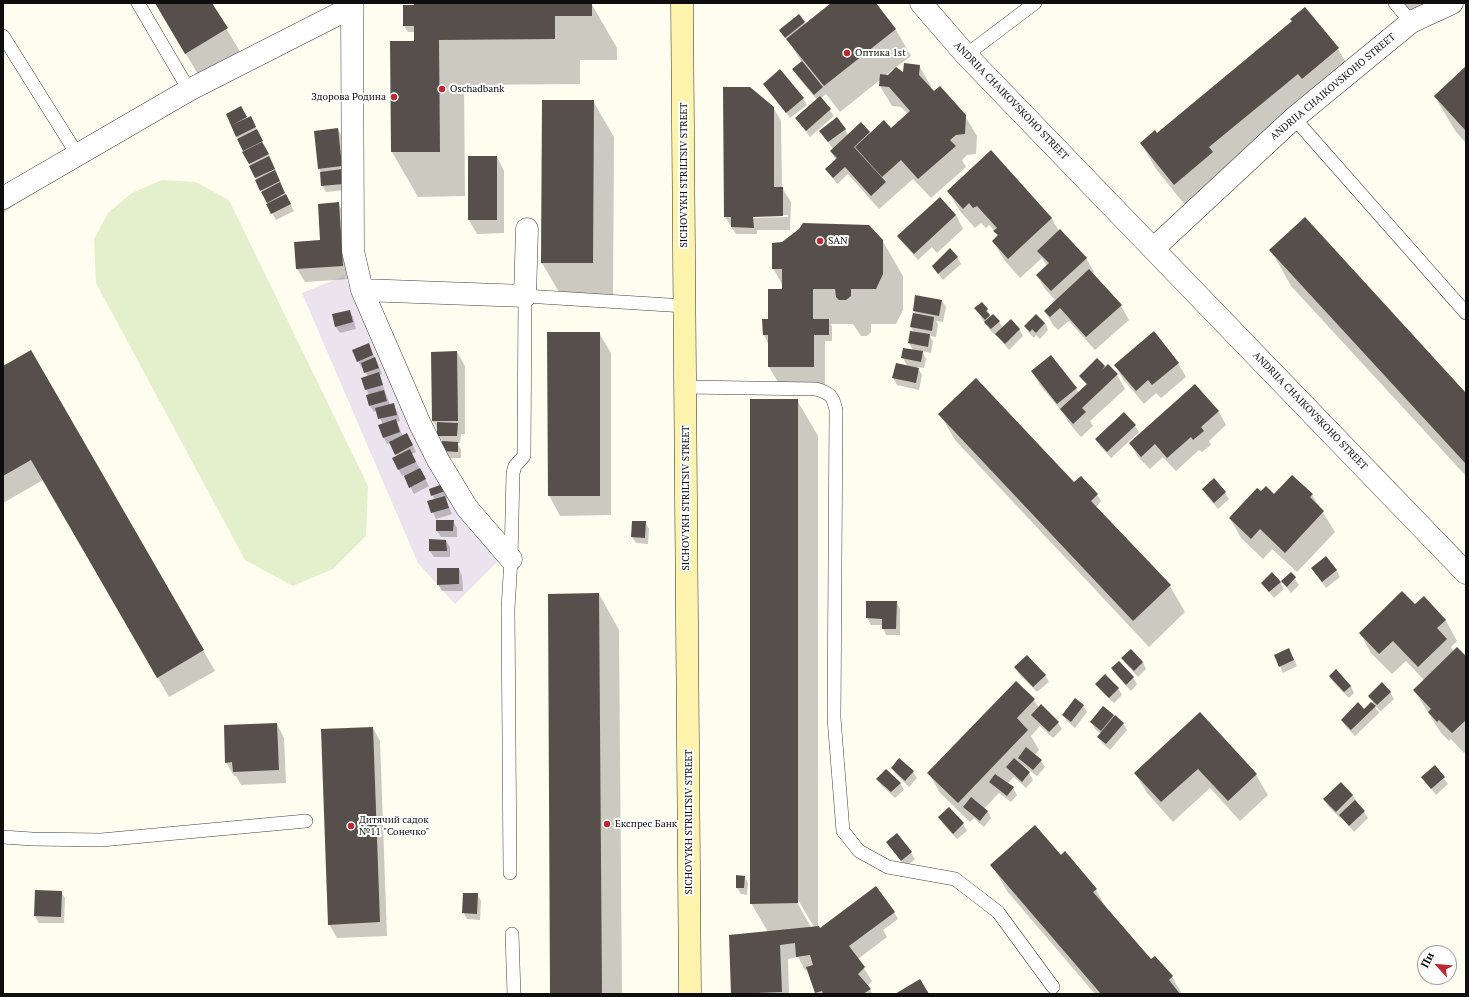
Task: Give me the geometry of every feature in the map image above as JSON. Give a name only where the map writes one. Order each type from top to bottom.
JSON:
[{"type":"street","name":"SICHOVYKH STRILTSIV STREET","points":[[682,3],[690,994]]},
{"type":"street","name":"ANDRIIA CHAIKOVSKOHO STREET","points":[[921,3],[966,55],[1466,573]]},
{"type":"street","name":"ANDRIIA CHAIKOVSKOHO STREET","points":[[1153,249],[1294,118],[1411,22],[1452,3]]},
{"type":"street","points":[[3,198],[189,90],[352,5],[353,251],[362,290],[420,424],[438,460],[467,508],[511,559]]},
{"type":"street","points":[[362,290],[525,296],[527,228]]},
{"type":"lane","points":[[138,3],[189,90]]},
{"type":"lane","points":[[966,55],[1036,3]]},
{"type":"lane","points":[[1395,3],[1411,22]]},
{"type":"lane","points":[[3,36],[78,154]]},
{"type":"lane","points":[[1294,118],[1466,313]]},
{"type":"lane","points":[[510,874],[508,609],[513,472],[515,466],[524,456],[525,296],[685,306]]},
{"type":"lane","points":[[685,387],[816,389],[826,392],[833,399],[836,410],[834,718],[843,831],[859,851],[888,867],[955,879],[998,912],[1053,987]]},
{"type":"lane","points":[[3,837],[101,840],[306,821]]},
{"type":"lane","points":[[512,934],[514,994]]},
{"type":"shaded area","points":[[344,276],[498,561],[455,604],[418,563],[302,293]]},
{"type":"green space","points":[[162,180],[196,182],[229,200],[368,486],[366,536],[333,569],[293,586],[245,560],[96,283],[94,239],[108,213],[132,193]]},
{"type":"building","points":[[155,3],[212,3],[228,28],[185,54]]},
{"type":"building","points":[[414,3],[592,3],[592,16],[555,16],[555,39],[439,40],[440,152],[391,152],[390,41],[414,41],[414,26],[403,26],[403,5],[414,5]]},
{"type":"building","points":[[831,3],[876,3],[896,29],[824,86],[786,39]]},
{"type":"building","points":[[1305,7],[1339,48],[1302,79],[1298,74],[1209,147],[1213,152],[1174,185],[1140,143],[1155,130],[1157,133],[1292,21],[1290,19]]},
{"type":"building","points":[[799,14],[805,22],[785,38],[779,30]]},
{"type":"building","points":[[802,61],[823,87],[814,95],[792,69]]},
{"type":"building","points":[[904,63],[920,65],[919,75],[934,91],[940,86],[966,115],[965,134],[956,135],[950,140],[956,146],[918,179],[901,160],[882,177],[855,147],[884,120],[891,128],[910,111],[889,87],[879,86],[880,74],[888,75],[896,67],[903,72]]},
{"type":"building","points":[[1466,66],[1466,131],[1434,96]]},
{"type":"building","points":[[780,69],[804,98],[786,113],[763,84]]},
{"type":"building","points":[[723,87],[750,87],[774,107],[774,187],[783,187],[783,216],[753,217],[754,228],[731,227],[731,217],[724,217]]},
{"type":"building","points":[[820,96],[831,109],[806,131],[795,118]]},
{"type":"building","points":[[542,100],[594,100],[593,263],[541,263]]},
{"type":"building","points":[[241,106],[247,117],[232,125],[251,116],[256,127],[236,137],[226,114]]},
{"type":"building","points":[[837,117],[846,129],[828,142],[819,131]]},
{"type":"building","points":[[861,122],[870,132],[854,147],[886,182],[871,196],[845,167],[833,178],[825,169],[837,158],[830,151]]},
{"type":"building","points":[[338,128],[342,166],[318,169],[314,131]]},
{"type":"building","points":[[257,129],[263,141],[243,151],[237,139]]},
{"type":"building","points":[[262,142],[269,154],[249,164],[242,152]]},
{"type":"building","points":[[991,150],[1052,218],[1008,259],[992,241],[998,235],[993,231],[997,228],[977,206],[973,208],[969,203],[963,209],[947,191]]},
{"type":"building","points":[[269,156],[275,169],[255,178],[249,166]]},
{"type":"building","points":[[468,156],[497,156],[497,220],[468,220]]},
{"type":"building","points":[[342,169],[343,184],[321,186],[320,172]]},
{"type":"building","points":[[275,170],[280,181],[260,191],[255,180]]},
{"type":"building","points":[[280,182],[285,193],[267,203],[261,192]]},
{"type":"building","points":[[286,194],[291,204],[271,214],[266,204]]},
{"type":"building","points":[[940,197],[956,215],[914,254],[897,236]]},
{"type":"building","points":[[339,202],[343,266],[296,269],[294,242],[320,240],[318,204]]},
{"type":"building","points":[[1305,217],[1466,393],[1466,464],[1269,250]]},
{"type":"building","points":[[803,223],[869,225],[883,240],[883,274],[876,289],[851,289],[851,296],[846,300],[839,300],[836,297],[835,289],[813,289],[813,319],[829,319],[829,335],[814,335],[814,367],[768,367],[768,335],[763,335],[762,319],[768,319],[768,289],[782,289],[782,269],[772,269],[772,243],[782,242],[799,229]]},
{"type":"building","points":[[1060,229],[1087,258],[1051,291],[1036,275],[1049,263],[1037,251]]},
{"type":"building","points":[[950,248],[958,257],[938,274],[932,266]]},
{"type":"building","points":[[1089,269],[1122,305],[1086,337],[1060,308],[1050,317],[1044,311]]},
{"type":"building","points":[[915,295],[942,300],[939,316],[913,311]]},
{"type":"building","points":[[982,302],[988,309],[986,311],[990,315],[985,320],[974,308]]},
{"type":"building","points":[[350,310],[353,322],[335,327],[332,314]]},
{"type":"building","points":[[913,313],[934,317],[932,331],[910,327]]},
{"type":"building","points":[[993,314],[1000,321],[991,329],[984,322]]},
{"type":"building","points":[[1036,314],[1045,323],[1036,333],[1032,329],[1030,332],[1024,326]]},
{"type":"building","points":[[1011,319],[1020,329],[1005,344],[995,334]]},
{"type":"building","points":[[910,331],[930,334],[928,347],[908,343]]},
{"type":"building","points":[[1154,331],[1179,363],[1152,385],[1148,380],[1136,391],[1114,365]]},
{"type":"building","points":[[547,332],[600,332],[600,496],[548,496]]},
{"type":"building","points":[[369,343],[373,355],[357,362],[352,350]]},
{"type":"building","points":[[903,348],[923,351],[921,362],[901,358]]},
{"type":"building","points":[[31,350],[204,650],[157,678],[31,460],[3,476],[3,366]]},
{"type":"building","points":[[457,351],[458,421],[432,421],[431,352]]},
{"type":"building","points":[[1051,355],[1077,388],[1057,404],[1031,371]]},
{"type":"building","points":[[375,357],[379,368],[364,373],[361,363]]},
{"type":"building","points":[[1097,358],[1105,366],[1101,371],[1108,364],[1118,374],[1082,408],[1086,412],[1073,424],[1060,409],[1087,384],[1079,376]]},
{"type":"building","points":[[896,363],[919,368],[916,383],[892,378]]},
{"type":"building","points":[[379,372],[383,385],[365,390],[361,378]]},
{"type":"building","points":[[976,378],[1074,482],[1081,476],[1098,494],[1091,501],[1171,585],[1133,621],[938,414]]},
{"type":"building","points":[[1195,384],[1219,411],[1201,427],[1204,431],[1193,440],[1191,437],[1167,458],[1155,444],[1141,457],[1129,443]]},
{"type":"building","points":[[384,390],[387,401],[369,406],[366,395]]},
{"type":"building","points":[[750,399],[798,399],[798,903],[750,904]]},
{"type":"building","points":[[394,403],[397,415],[378,419],[375,408]]},
{"type":"building","points":[[1124,412],[1136,425],[1107,452],[1095,439]]},
{"type":"building","points":[[396,419],[400,432],[383,438],[378,425]]},
{"type":"building","points":[[437,422],[458,423],[457,436],[437,436]]},
{"type":"building","points":[[407,433],[413,445],[395,455],[389,442]]},
{"type":"building","points":[[442,441],[458,442],[458,452],[442,451]]},
{"type":"building","points":[[410,449],[416,462],[398,470],[392,458]]},
{"type":"building","points":[[420,468],[426,479],[409,488],[404,476]]},
{"type":"building","points":[[1292,475],[1313,494],[1310,497],[1324,511],[1285,553],[1260,529],[1251,539],[1229,518],[1257,488],[1261,491],[1266,486],[1274,494]]},
{"type":"building","points":[[1214,478],[1226,492],[1214,503],[1202,489]]},
{"type":"building","points":[[443,484],[445,491],[431,496],[429,489]]},
{"type":"building","points":[[445,496],[449,508],[431,513],[427,501]]},
{"type":"building","points":[[436,520],[454,520],[453,531],[436,531]]},
{"type":"building","points":[[632,521],[646,521],[645,538],[631,537]]},
{"type":"building","points":[[429,539],[446,540],[447,551],[429,551]]},
{"type":"building","points":[[1326,556],[1337,570],[1322,582],[1311,568]]},
{"type":"building","points":[[437,568],[459,568],[459,584],[437,585]]},
{"type":"building","points":[[1272,572],[1281,582],[1269,592],[1261,583]]},
{"type":"building","points":[[1291,572],[1296,577],[1287,587],[1281,581]]},
{"type":"building","points":[[1402,591],[1415,604],[1424,596],[1446,620],[1437,628],[1447,639],[1418,667],[1393,641],[1379,654],[1359,633]]},
{"type":"building","points":[[599,593],[602,994],[550,994],[548,594]]},
{"type":"building","points":[[866,601],[897,601],[896,629],[882,629],[882,619],[866,618]]},
{"type":"building","points":[[1457,647],[1466,656],[1466,720],[1452,733],[1439,720],[1437,722],[1428,712],[1431,709],[1413,690]]},
{"type":"building","points":[[1289,648],[1294,660],[1279,667],[1274,655]]},
{"type":"building","points":[[1131,649],[1143,662],[1134,671],[1121,658]]},
{"type":"building","points":[[1027,655],[1046,675],[1033,687],[1014,667]]},
{"type":"building","points":[[1119,661],[1134,677],[1126,685],[1111,668]]},
{"type":"building","points":[[1336,669],[1351,686],[1344,692],[1329,676]]},
{"type":"building","points":[[1105,674],[1119,688],[1109,698],[1095,684]]},
{"type":"building","points":[[1016,681],[1035,699],[1017,718],[1028,730],[958,803],[927,773]]},
{"type":"building","points":[[1382,682],[1391,692],[1377,705],[1368,696]]},
{"type":"building","points":[[1075,698],[1084,705],[1071,722],[1062,715]]},
{"type":"building","points":[[1358,702],[1364,709],[1371,702],[1376,706],[1351,730],[1341,720]]},
{"type":"building","points":[[1041,704],[1059,722],[1049,732],[1031,715]]},
{"type":"building","points":[[1103,706],[1114,715],[1101,731],[1090,722]]},
{"type":"building","points":[[1200,712],[1257,774],[1228,801],[1198,769],[1161,802],[1134,773]]},
{"type":"building","points":[[1115,715],[1124,723],[1106,744],[1097,737]]},
{"type":"building","points":[[277,723],[279,770],[233,772],[232,762],[225,763],[224,725]]},
{"type":"building","name":"Дитячий садок №11 \"Сонечко\"","points":[[373,727],[380,922],[328,925],[321,729]]},
{"type":"building","points":[[1026,747],[1042,760],[1033,770],[1018,758]]},
{"type":"building","points":[[899,758],[914,771],[905,781],[891,768]]},
{"type":"building","points":[[1014,758],[1030,772],[1022,782],[1006,767]]},
{"type":"building","points":[[1435,765],[1445,777],[1431,789],[1421,777]]},
{"type":"building","points":[[886,769],[901,783],[891,792],[876,779]]},
{"type":"building","points":[[995,774],[1014,787],[1007,796],[989,782]]},
{"type":"building","points":[[1341,782],[1353,795],[1336,812],[1323,799]]},
{"type":"building","points":[[971,797],[988,811],[980,821],[963,807]]},
{"type":"building","points":[[1355,800],[1365,811],[1349,826],[1339,815]]},
{"type":"building","points":[[949,807],[964,823],[953,834],[938,817]]},
{"type":"building","points":[[1035,825],[1061,855],[1065,851],[1097,889],[1093,892],[1151,959],[1155,956],[1173,976],[1169,980],[1180,994],[1101,994],[990,865]]},
{"type":"building","points":[[897,833],[912,852],[901,861],[886,842]]},
{"type":"building","points":[[736,875],[745,876],[744,888],[736,888]]},
{"type":"building","points":[[876,886],[895,912],[849,946],[865,967],[858,974],[871,989],[863,994],[823,994],[822,991],[815,993],[806,967],[813,965],[810,955],[796,957],[795,943],[780,945],[782,992],[731,994],[729,935],[819,926],[820,928]]},
{"type":"building","points":[[35,890],[62,891],[61,917],[34,916]]},
{"type":"building","points":[[463,893],[478,893],[477,914],[462,913]]},
{"type":"building","points":[[920,979],[929,994],[895,994]]},
{"type":"place","name":"Оптика 1st","points":[[847,53]]},
{"type":"place","name":"Oschadbank","points":[[442,89]]},
{"type":"place","name":"Здорова Родина","points":[[394,97]]},
{"type":"place","name":"SAN","points":[[820,241]]},
{"type":"place","name":"Експрес Банк","points":[[607,824]]},
{"type":"place","name":"Дитячий садок №11 \"Сонечко\"","points":[[351,826]]}]
